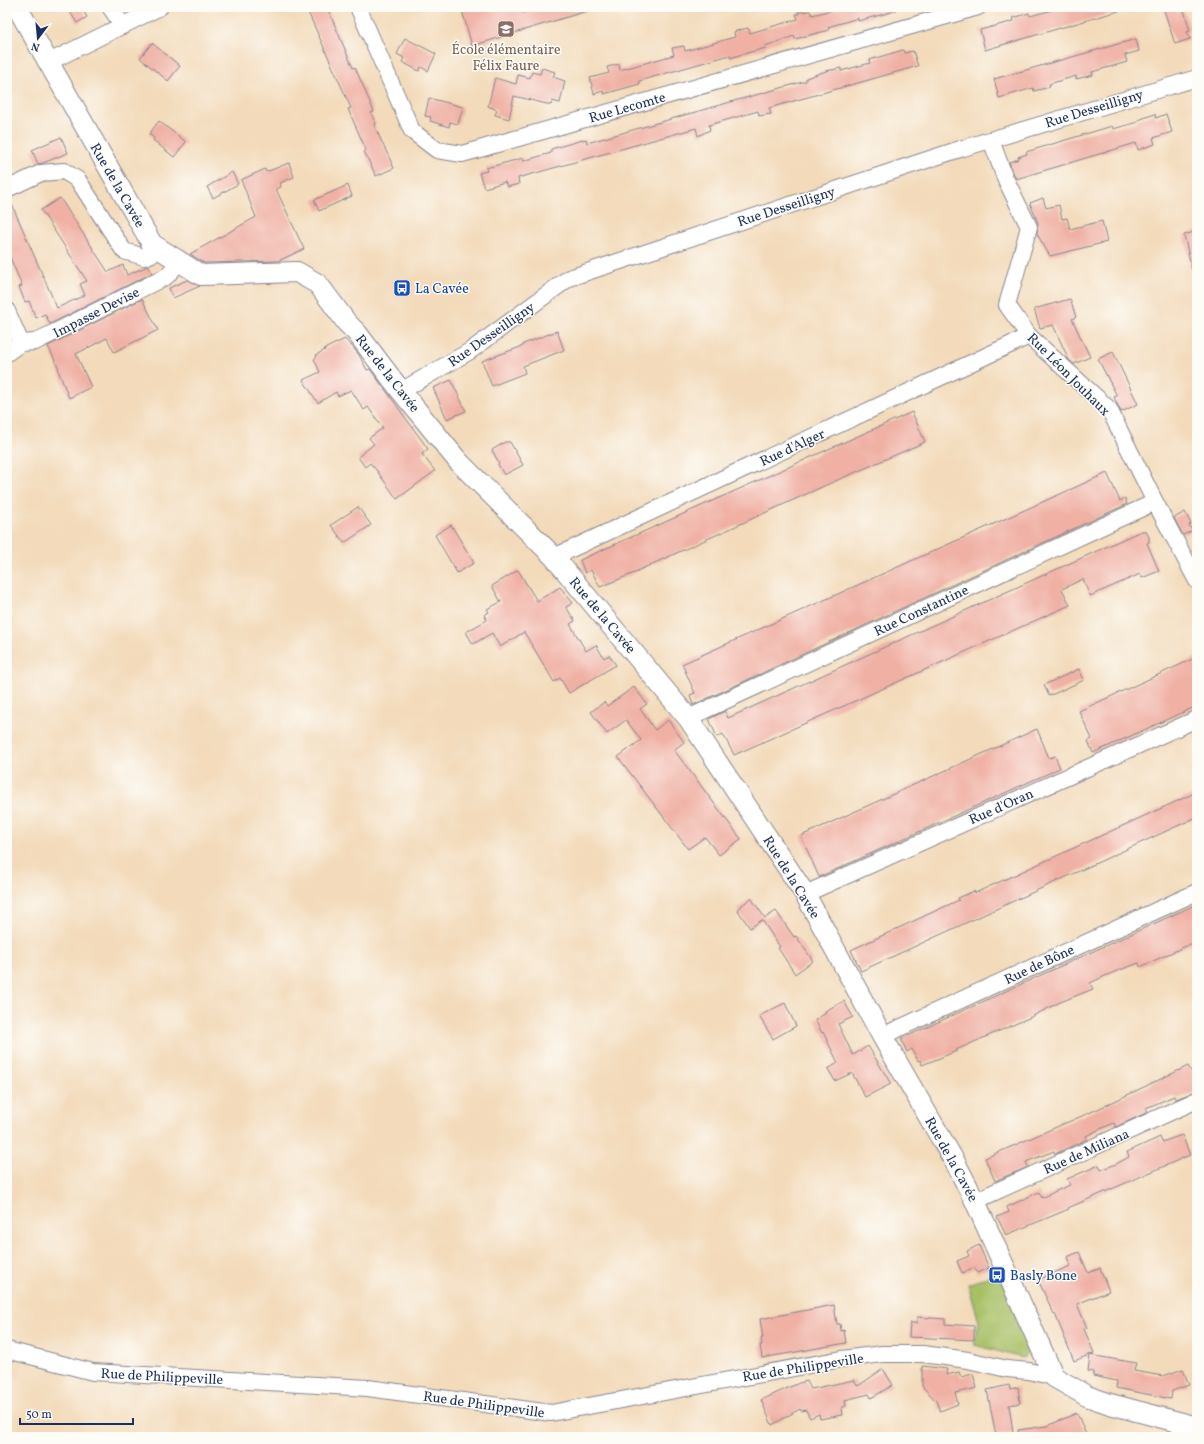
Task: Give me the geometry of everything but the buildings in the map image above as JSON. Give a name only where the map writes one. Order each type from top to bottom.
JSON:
[{"type":"street","name":"Rue de la Cavée","points":[[17,7],[152,244],[201,275],[297,272],[318,284],[347,323],[357,333],[401,391],[458,461],[554,557],[688,718],[805,894],[882,1036],[956,1164],[975,1201],[1054,1377]]},
{"type":"street","points":[[110,7],[123,26]]},
{"type":"street","points":[[49,62],[160,7]]},
{"type":"street","name":"Rue Lecomte","points":[[358,7],[412,131],[437,150],[462,154],[948,11],[978,7]]},
{"type":"street","name":"Rue Desseilligny","points":[[401,391],[470,351],[568,278],[960,148],[1197,78]]},
{"type":"street","name":"Rue Léon Jouhaux","points":[[991,140],[1005,178],[1029,227],[1007,305],[1029,336],[1109,409],[1155,502],[1197,581]]},
{"type":"street","points":[[7,189],[40,173],[64,171],[78,180],[124,251],[144,257],[162,250]]},
{"type":"street","name":"Impasse Devise","points":[[7,353],[21,343],[35,342],[167,276],[179,262]]},
{"type":"street","points":[[7,311],[21,343]]},
{"type":"street","name":"Rue d'Alger","points":[[554,557],[1029,336]]},
{"type":"street","name":"Rue Constantine","points":[[688,718],[1155,502]]},
{"type":"street","name":"Rue d'Oran","points":[[805,894],[1197,719]]},
{"type":"street","name":"Rue de Bône","points":[[882,1036],[1197,892]]},
{"type":"street","name":"Rue de Miliana","points":[[975,1201],[1197,1100]]},
{"type":"street","name":"Rue de Philippeville","points":[[7,1350],[93,1372],[368,1388],[551,1413],[842,1359],[882,1354],[923,1354],[968,1360],[1007,1369],[1030,1371],[1054,1377]]},
{"type":"street","points":[[1054,1377],[1087,1396],[1110,1404],[1197,1426]]},
{"type":"green space","points":[[999,1273],[1029,1351],[1023,1358],[974,1345],[979,1322],[968,1284]]},
{"type":"place","name":"École élémentaire Félix Faure","points":[[506,29]]},
{"type":"place","name":"La Cavée","points":[[402,288]]},
{"type":"place","name":"Basly Bone","points":[[997,1275]]}]
